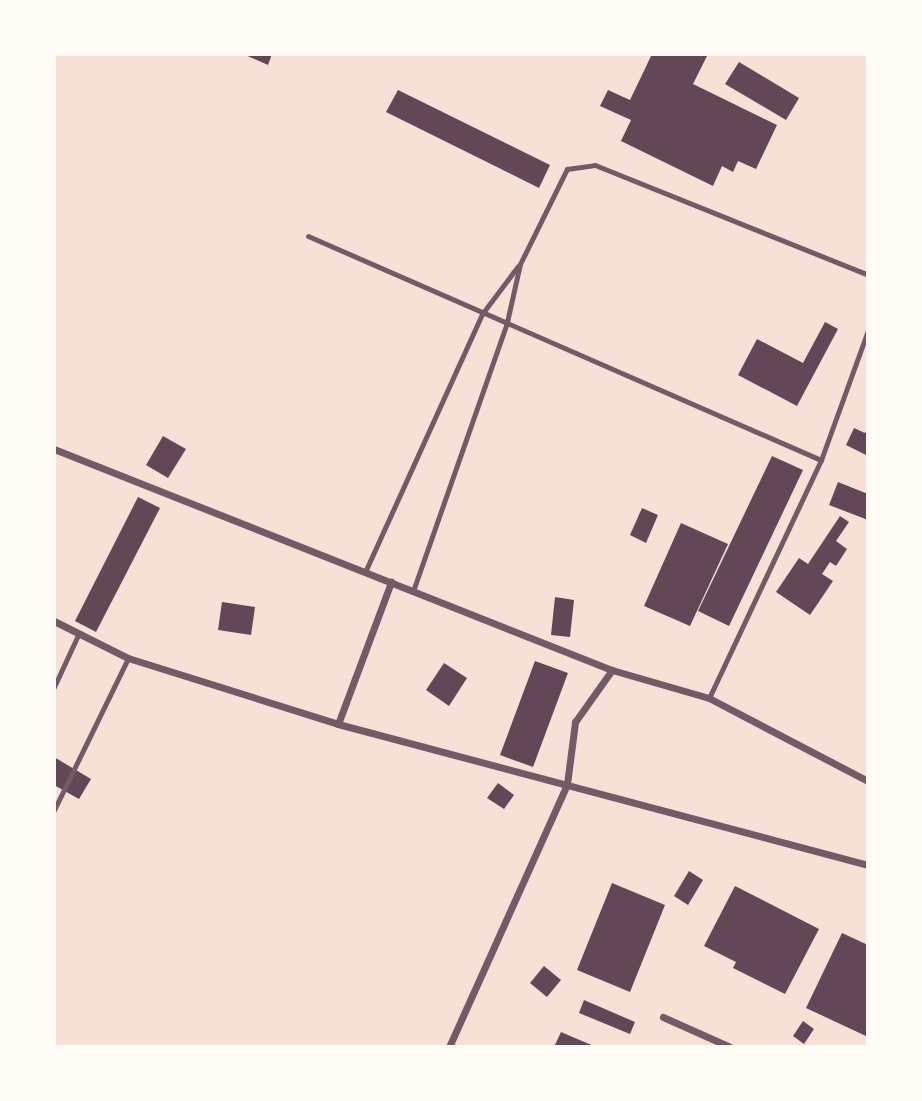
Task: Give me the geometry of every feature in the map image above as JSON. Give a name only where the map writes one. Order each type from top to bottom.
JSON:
[{"type":"street","points":[[54,449],[612,670],[709,698],[868,781]]},
{"type":"street","points":[[338,724],[391,582]]},
{"type":"street","points":[[54,621],[128,658],[338,724],[868,864]]},
{"type":"street","points":[[449,1047],[567,784],[575,722],[612,670]]},
{"type":"street","points":[[663,1017],[730,1047]]},
{"type":"lane","points":[[365,572],[482,314],[520,264],[567,169],[587,165],[868,275]]},
{"type":"lane","points":[[308,236],[821,460]]},
{"type":"lane","points":[[413,591],[507,322],[520,264]]},
{"type":"lane","points":[[709,698],[821,460],[868,330]]},
{"type":"lane","points":[[54,687],[79,635]]},
{"type":"lane","points":[[54,810],[128,658]]},
{"type":"building","points":[[243,54],[272,54],[268,65]]},
{"type":"building","points":[[652,54],[708,54],[693,84],[777,125],[756,169],[738,161],[733,172],[722,166],[713,186],[621,141],[631,120],[600,106],[608,90],[630,100]]},
{"type":"building","points":[[739,62],[799,98],[786,120],[725,84]]},
{"type":"building","points":[[398,90],[550,165],[539,188],[386,112]]},
{"type":"building","points":[[825,322],[838,329],[797,406],[738,375],[757,339],[803,363]]},
{"type":"building","points":[[854,428],[865,433],[868,429],[868,456],[846,445]]},
{"type":"building","points":[[163,436],[186,449],[168,478],[146,465]]},
{"type":"building","points":[[772,456],[803,470],[729,626],[698,611]]},
{"type":"building","points":[[838,482],[868,494],[868,520],[829,505]]},
{"type":"building","points":[[138,497],[160,508],[96,632],[75,621]]},
{"type":"building","points":[[642,508],[658,515],[646,543],[630,535]]},
{"type":"building","points":[[840,516],[849,522],[836,541],[847,549],[836,566],[830,562],[822,574],[833,581],[810,615],[776,592],[799,558],[808,564]]},
{"type":"building","points":[[681,523],[728,544],[690,626],[644,606]]},
{"type":"building","points":[[555,597],[574,600],[570,637],[551,635]]},
{"type":"building","points":[[222,602],[255,607],[251,635],[218,630]]},
{"type":"building","points":[[535,661],[568,673],[533,767],[500,755]]},
{"type":"building","points":[[444,663],[467,678],[449,706],[426,690]]},
{"type":"building","points":[[54,757],[91,779],[79,799],[54,785]]},
{"type":"building","points":[[498,783],[514,795],[504,809],[487,798]]},
{"type":"building","points":[[689,871],[703,880],[688,905],[674,896]]},
{"type":"building","points":[[612,883],[665,905],[630,992],[577,970]]},
{"type":"building","points":[[735,886],[819,929],[785,994],[733,968],[736,962],[704,946]]},
{"type":"building","points":[[842,933],[868,945],[868,1037],[806,1008]]},
{"type":"building","points":[[544,966],[561,980],[547,997],[530,983]]},
{"type":"building","points":[[584,1000],[635,1022],[630,1034],[579,1013]]},
{"type":"building","points":[[803,1021],[814,1029],[804,1044],[793,1036]]},
{"type":"building","points":[[561,1032],[596,1047],[554,1047]]}]
